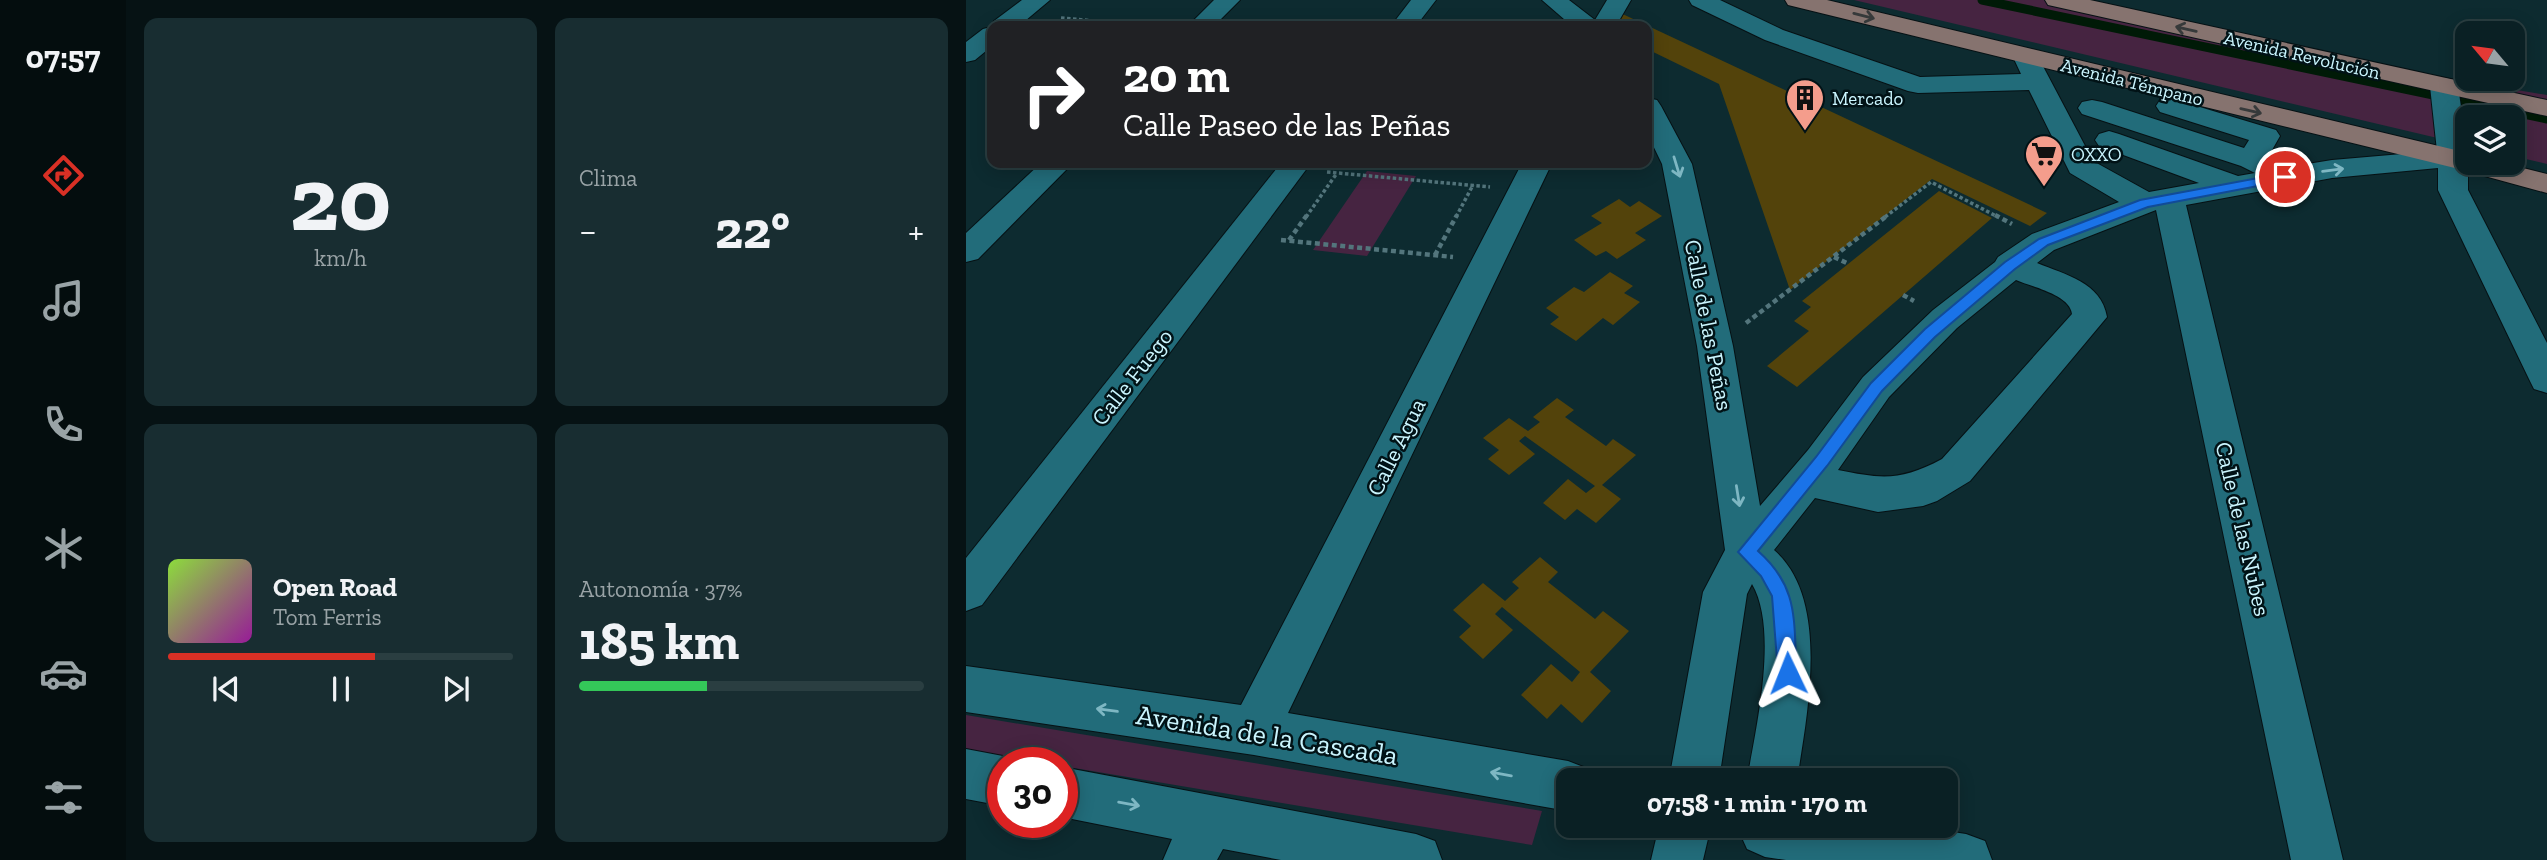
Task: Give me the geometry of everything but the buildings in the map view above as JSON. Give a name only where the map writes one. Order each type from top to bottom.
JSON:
[{"type":"main road","name":"Avenida Témpano","points":[[1797,0],[2025,56],[2092,108],[2455,153]]},
{"type":"main road","name":"Avenida Revolución","points":[[2057,0],[2445,91],[2547,108]]},
{"type":"main road","name":"Avenida Témpano","points":[[2521,175],[2547,184]]},
{"type":"street","points":[[1010,21],[1038,0]]},
{"type":"street","points":[[1205,21],[1228,0]]},
{"type":"street","points":[[1407,21],[1424,0]]},
{"type":"street","points":[[1554,0],[1581,21]]},
{"type":"street","points":[[1607,21],[1619,0]]},
{"type":"street","points":[[1701,0],[1774,35],[1918,85],[2039,82],[2235,186]]},
{"type":"street","points":[[966,54],[987,38]]},
{"type":"street","points":[[2025,56],[2039,82]]},
{"type":"street","points":[[2445,91],[2455,133]]},
{"type":"street","points":[[2092,108],[2251,160],[2285,177]]},
{"type":"street","points":[[2092,108],[2081,167],[2157,200]]},
{"type":"street","name":"Calle de las Peñas","points":[[1652,116],[1677,164],[1715,346],[1746,552]]},
{"type":"street","points":[[1696,768],[1725,592],[1746,552],[1806,480],[1876,387],[1945,319],[2010,265],[2043,242],[2157,200],[2285,177],[2455,155]]},
{"type":"street","points":[[966,251],[1053,168]]},
{"type":"street","name":"Calle Fuego","points":[[966,591],[1292,168]]},
{"type":"street","name":"Calle Agua","points":[[1254,731],[1534,168]]},
{"type":"street","points":[[2456,175],[2453,190],[2547,379]]},
{"type":"street","name":"Calle de las Nubes","points":[[2157,200],[2317,860]]},
{"type":"street","points":[[1806,480],[1878,495],[1923,489],[1956,470],[2090,317],[2088,304],[2074,292],[2010,265]]},
{"type":"street","points":[[1746,552],[1768,571],[1782,595],[1788,673],[1774,768]]},
{"type":"street","name":"Avenida de la Cascada","points":[[966,689],[1254,731],[1556,784]]},
{"type":"street","points":[[966,774],[987,778]]},
{"type":"street","points":[[1078,797],[1199,839],[1416,860]]},
{"type":"street","points":[[1677,860],[1682,838]]},
{"type":"street","points":[[1763,839],[1966,860]]},
{"type":"path","points":[[1337,173],[1473,185],[1435,255],[1301,242],[1288,240],[1337,173]]},
{"type":"path","points":[[1715,346],[1931,182],[2043,242]]},
{"type":"path","points":[[1834,257],[1849,264]]},
{"type":"shaded area","points":[[1854,0],[2057,0],[2275,49],[2455,79],[2455,91],[2523,91],[2547,95],[2547,164],[2525,159],[2525,105],[2455,105],[2455,142]]},
{"type":"shaded area","points":[[1367,171],[1416,176],[1367,256],[1313,250]]},
{"type":"shaded area","points":[[966,715],[1542,811],[1532,845],[1078,769],[1078,747],[987,747],[987,753],[966,750]]},
{"type":"waterway","points":[[1982,0],[2547,119]]},
{"type":"place","name":"Mercado","points":[[1805,132]]},
{"type":"place","name":"OXXO","points":[[2044,188]]},
{"type":"route","points":[[1788,673],[1782,595],[1768,571],[1746,552],[1822,461],[1876,387],[1930,333],[2010,265],[2043,242],[2145,203],[2285,177]]}]
